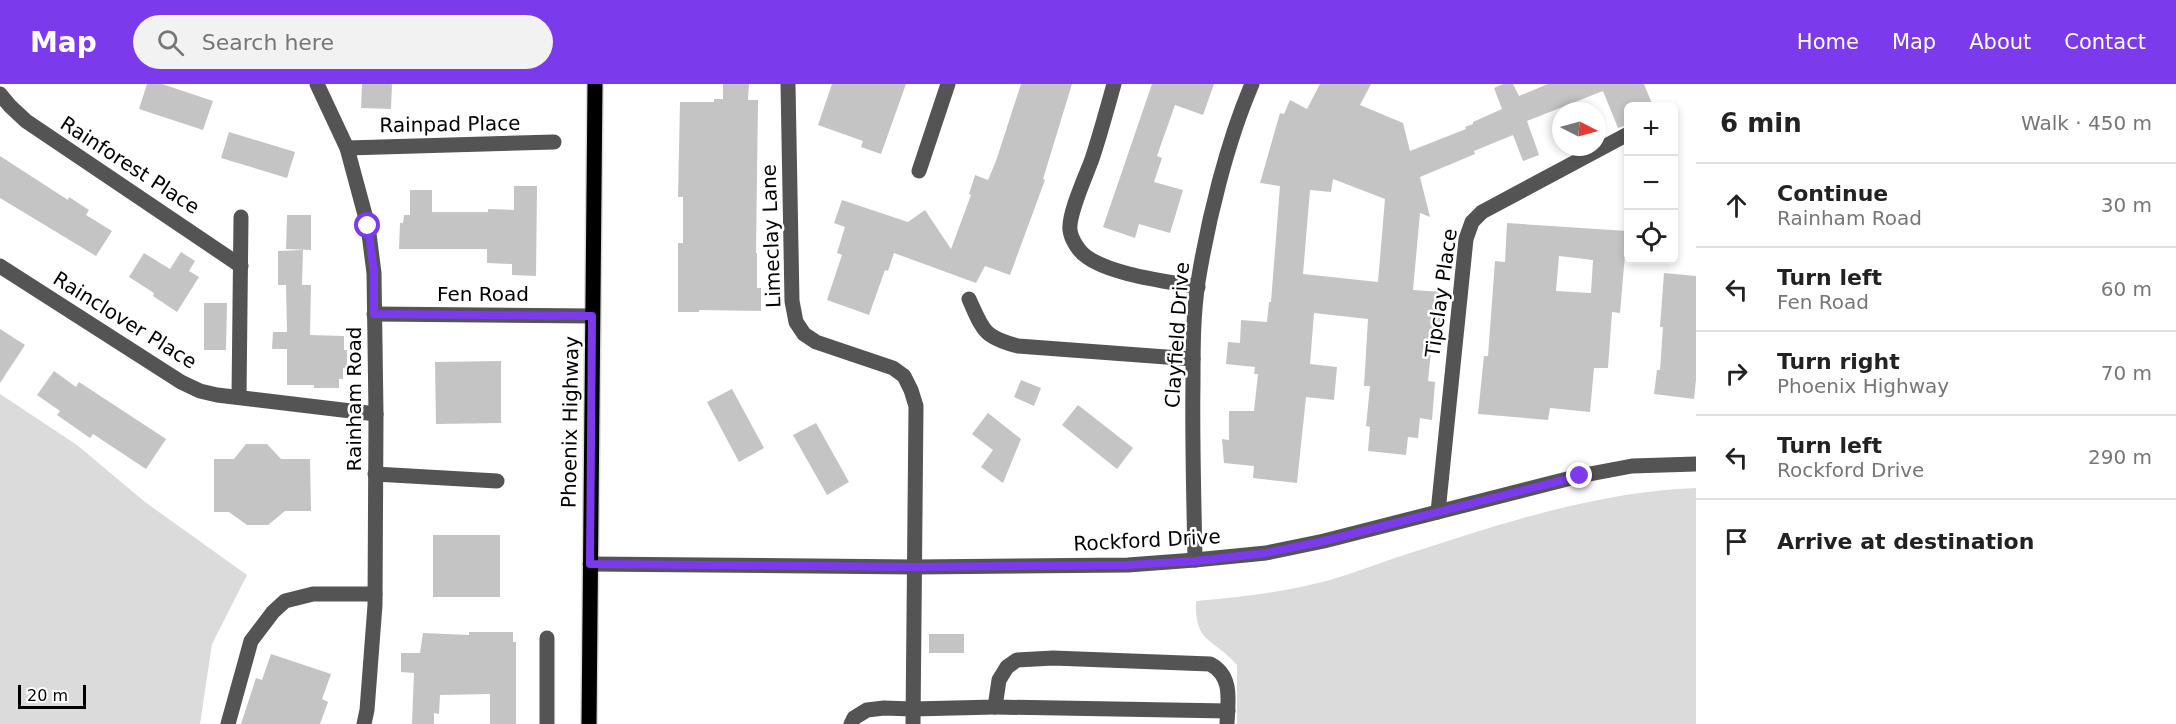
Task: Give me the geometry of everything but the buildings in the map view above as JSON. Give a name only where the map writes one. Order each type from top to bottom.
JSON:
[{"type":"main road","name":"Phoenix Highway","points":[[589,724],[595,84]]},
{"type":"street","name":"Rainham Road","points":[[317,84],[347,148],[368,226],[374,273],[375,594],[364,724]]},
{"type":"street","name":"Limeclay Lane","points":[[788,84],[792,301],[796,322],[804,334],[816,342],[892,368],[903,376],[916,406],[913,716]]},
{"type":"street","points":[[919,171],[948,84]]},
{"type":"street","points":[[1114,84],[1072,216],[1070,230],[1076,245],[1085,256],[1098,264],[1120,271],[1198,287]]},
{"type":"street","name":"Clayfield Drive","points":[[1196,561],[1192,424],[1193,359],[1198,287],[1215,201],[1243,105],[1252,84]]},
{"type":"street","name":"Rainforest Place","points":[[0,94],[26,122],[241,266]]},
{"type":"street","name":"Tipclay Place","points":[[1438,512],[1466,239],[1472,222],[1492,206],[1624,138]]},
{"type":"street","name":"Rainpad Place","points":[[347,148],[554,142]]},
{"type":"street","points":[[239,398],[241,217]]},
{"type":"street","name":"Rainclover Place","points":[[0,266],[181,382],[200,391],[239,398],[376,414]]},
{"type":"street","points":[[969,299],[982,328],[991,337],[1010,344],[1055,350],[1193,359]]},
{"type":"street","name":"Fen Road","points":[[374,314],[592,316]]},
{"type":"street","name":"Rockford Drive","points":[[590,564],[915,567],[1128,565],[1196,561],[1266,553],[1366,532],[1580,476],[1632,466],[1696,464]]},
{"type":"street","points":[[375,474],[496,481]]},
{"type":"street","points":[[228,724],[251,641],[273,612],[285,602],[313,594],[375,594]]},
{"type":"street","points":[[547,638],[547,724]]},
{"type":"street","points":[[851,724],[854,718],[867,710],[884,708],[913,716],[995,707],[1228,718],[1226,677],[1210,664],[1053,658],[1017,660],[1007,667],[999,680],[995,707]]},
{"type":"shaded area","points":[[0,394],[77,445],[145,502],[247,575],[212,644],[200,724],[0,724]]},
{"type":"shaded area","points":[[1696,488],[1696,724],[1237,724],[1237,665],[1207,639],[1198,625],[1196,601],[1273,592],[1318,583],[1548,511],[1621,496]]},
{"type":"route","points":[[368,226],[374,273],[374,314],[592,316],[590,564],[915,567],[1128,565],[1196,561],[1266,553],[1366,532],[1580,476]]}]
